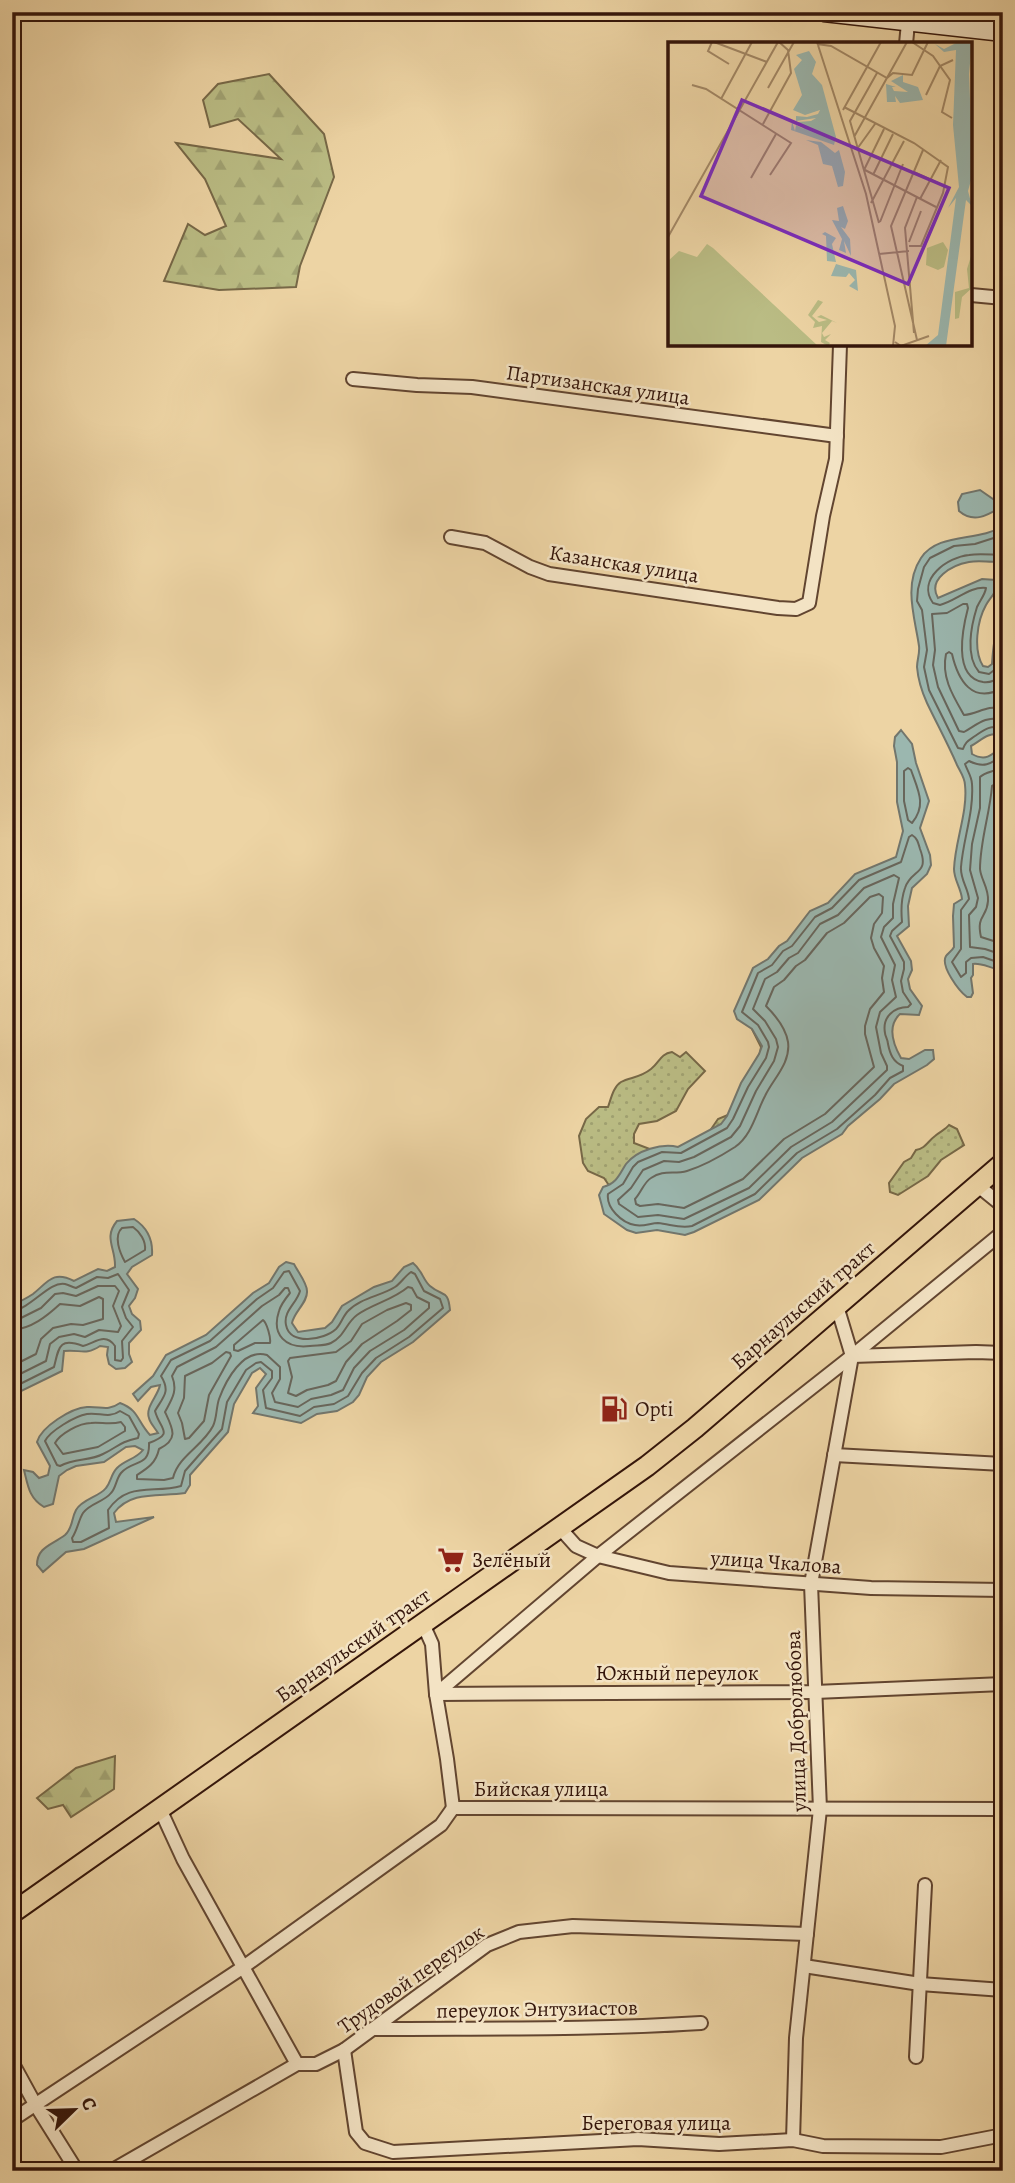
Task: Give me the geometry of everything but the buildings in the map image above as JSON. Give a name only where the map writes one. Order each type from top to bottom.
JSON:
[{"type":"main road","name":"Барнаульский тракт","points":[[12,1913],[647,1466],[695,1428],[1003,1163]]},
{"type":"street","points":[[824,12],[908,17],[1003,32]]},
{"type":"street","points":[[906,42],[908,17]]},
{"type":"street","points":[[973,295],[1003,298]]},
{"type":"street","points":[[837,436],[841,346]]},
{"type":"street","name":"Партизанская улица","points":[[353,379],[472,387],[837,436]]},
{"type":"street","name":"Казанская улица","points":[[451,537],[485,543],[549,574],[796,609],[809,603],[823,516],[836,459],[837,436]]},
{"type":"street","points":[[977,1185],[1003,1206]]},
{"type":"street","points":[[436,1694],[598,1556],[852,1356],[1003,1232]]},
{"type":"street","name":"улица Добролюбова","points":[[793,2140],[796,2038],[820,1809],[811,1584],[852,1356],[837,1306]]},
{"type":"street","points":[[852,1356],[1003,1353]]},
{"type":"street","points":[[834,1455],[1003,1464]]},
{"type":"street","name":"улица Чкалова","points":[[559,1527],[576,1546],[598,1556],[669,1573],[870,1588],[1003,1590]]},
{"type":"street","points":[[423,1624],[432,1644],[436,1694],[453,1808]]},
{"type":"street","name":"Южный переулок","points":[[436,1694],[815,1692],[1003,1684]]},
{"type":"street","name":"Бийская улица","points":[[12,2120],[243,1968],[441,1825],[453,1808],[1003,1809]]},
{"type":"street","points":[[160,1809],[183,1860],[297,2064]]},
{"type":"street","points":[[916,2057],[925,1885]]},
{"type":"street","name":"Трудовой переулок","points":[[111,2171],[297,2064],[316,2064],[344,2050],[487,1945],[519,1932],[573,1926],[807,1934]]},
{"type":"street","points":[[804,1966],[920,1984],[1003,1990]]},
{"type":"street","name":"переулок Энтузиастов","points":[[374,2029],[558,2029],[701,2023]]},
{"type":"street","name":"Береговая улица","points":[[344,2050],[356,2132],[365,2143],[393,2152],[638,2138],[719,2144],[793,2140],[823,2146],[941,2147],[1003,2135]]},
{"type":"street","points":[[12,2062],[35,2105],[77,2171]]},
{"type":"green space","points":[[269,74],[324,134],[334,177],[300,266],[296,287],[219,290],[164,281],[188,224],[205,235],[226,226],[205,179],[176,143],[281,159],[238,119],[210,127],[203,100],[218,84]]},
{"type":"green space","points":[[752,1029],[845,1045],[619,1200],[604,1178],[588,1171],[583,1163],[579,1136],[586,1119],[599,1107],[608,1107],[618,1084],[647,1072],[668,1053],[672,1052],[680,1057],[686,1052],[705,1071],[688,1089],[676,1111],[657,1121],[639,1124],[634,1134],[634,1143],[660,1153],[703,1141],[718,1119],[735,1112],[760,1054],[761,1047]]},
{"type":"green space","points":[[949,1125],[957,1129],[964,1145],[941,1160],[928,1176],[898,1195],[890,1192],[889,1183],[904,1162]]},
{"type":"green space","points":[[115,1756],[114,1789],[71,1817],[63,1805],[48,1809],[37,1798],[76,1768]]},
{"type":"water","points":[[980,490],[1003,506],[976,518],[959,511],[958,502],[962,494]]},
{"type":"water","points":[[1003,526],[1003,561],[973,561],[962,564],[938,579],[935,591],[938,598],[982,579],[996,580],[995,590],[978,627],[978,652],[983,666],[992,664],[996,635],[1003,620],[1003,743],[1001,735],[992,735],[971,746],[972,754],[985,757],[1003,745],[1003,973],[973,964],[973,993],[971,997],[967,997],[951,978],[945,960],[954,947],[954,904],[962,899],[954,869],[965,806],[965,782],[920,685],[917,667],[919,646],[911,590],[916,568],[928,550],[938,544],[993,531]]},
{"type":"water","points":[[901,730],[912,744],[929,801],[920,828],[931,865],[927,874],[912,888],[908,906],[909,926],[897,936],[911,961],[912,970],[908,979],[910,989],[922,1006],[919,1015],[900,1014],[892,1030],[901,1058],[909,1059],[925,1050],[933,1050],[934,1059],[894,1084],[842,1134],[802,1158],[759,1200],[685,1235],[657,1230],[636,1233],[627,1230],[604,1214],[599,1195],[603,1187],[615,1181],[626,1164],[643,1151],[657,1147],[678,1147],[721,1124],[759,1054],[762,1046],[752,1029],[737,1019],[734,1011],[753,968],[768,959],[787,941],[810,911],[828,903],[855,874],[896,857],[903,831],[897,802],[897,762],[894,746],[895,737]]},
{"type":"water","points":[[134,1219],[146,1230],[152,1255],[132,1267],[127,1274],[138,1289],[129,1306],[132,1314],[140,1321],[141,1330],[129,1343],[132,1362],[125,1368],[116,1369],[109,1364],[108,1347],[64,1351],[62,1371],[21,1391],[12,1403],[12,1305],[56,1277],[74,1281],[98,1269],[107,1271],[115,1267],[110,1238],[113,1227],[117,1221]]},
{"type":"water","points":[[286,1262],[294,1264],[307,1288],[307,1295],[292,1323],[298,1332],[325,1328],[342,1306],[374,1287],[392,1281],[404,1267],[413,1263],[430,1286],[446,1296],[450,1310],[413,1342],[381,1362],[367,1377],[353,1402],[337,1411],[317,1414],[301,1423],[253,1413],[258,1406],[256,1388],[266,1374],[260,1368],[252,1373],[234,1404],[228,1432],[190,1475],[190,1485],[185,1493],[146,1496],[129,1501],[114,1513],[116,1522],[154,1517],[84,1549],[66,1552],[43,1572],[37,1565],[42,1550],[65,1535],[79,1506],[103,1491],[117,1468],[143,1450],[135,1446],[126,1447],[104,1462],[67,1470],[59,1476],[53,1504],[44,1507],[32,1496],[24,1470],[33,1472],[39,1478],[48,1475],[50,1466],[37,1442],[44,1430],[57,1419],[80,1408],[108,1408],[120,1403],[134,1413],[150,1435],[158,1433],[148,1414],[160,1385],[151,1387],[138,1401],[133,1394],[153,1376],[166,1355],[206,1335],[253,1293],[269,1283],[279,1267]]},
{"type":"place","name":"Opti","points":[[614,1409]]},
{"type":"place","name":"Зелёный","points":[[451,1560]]}]
